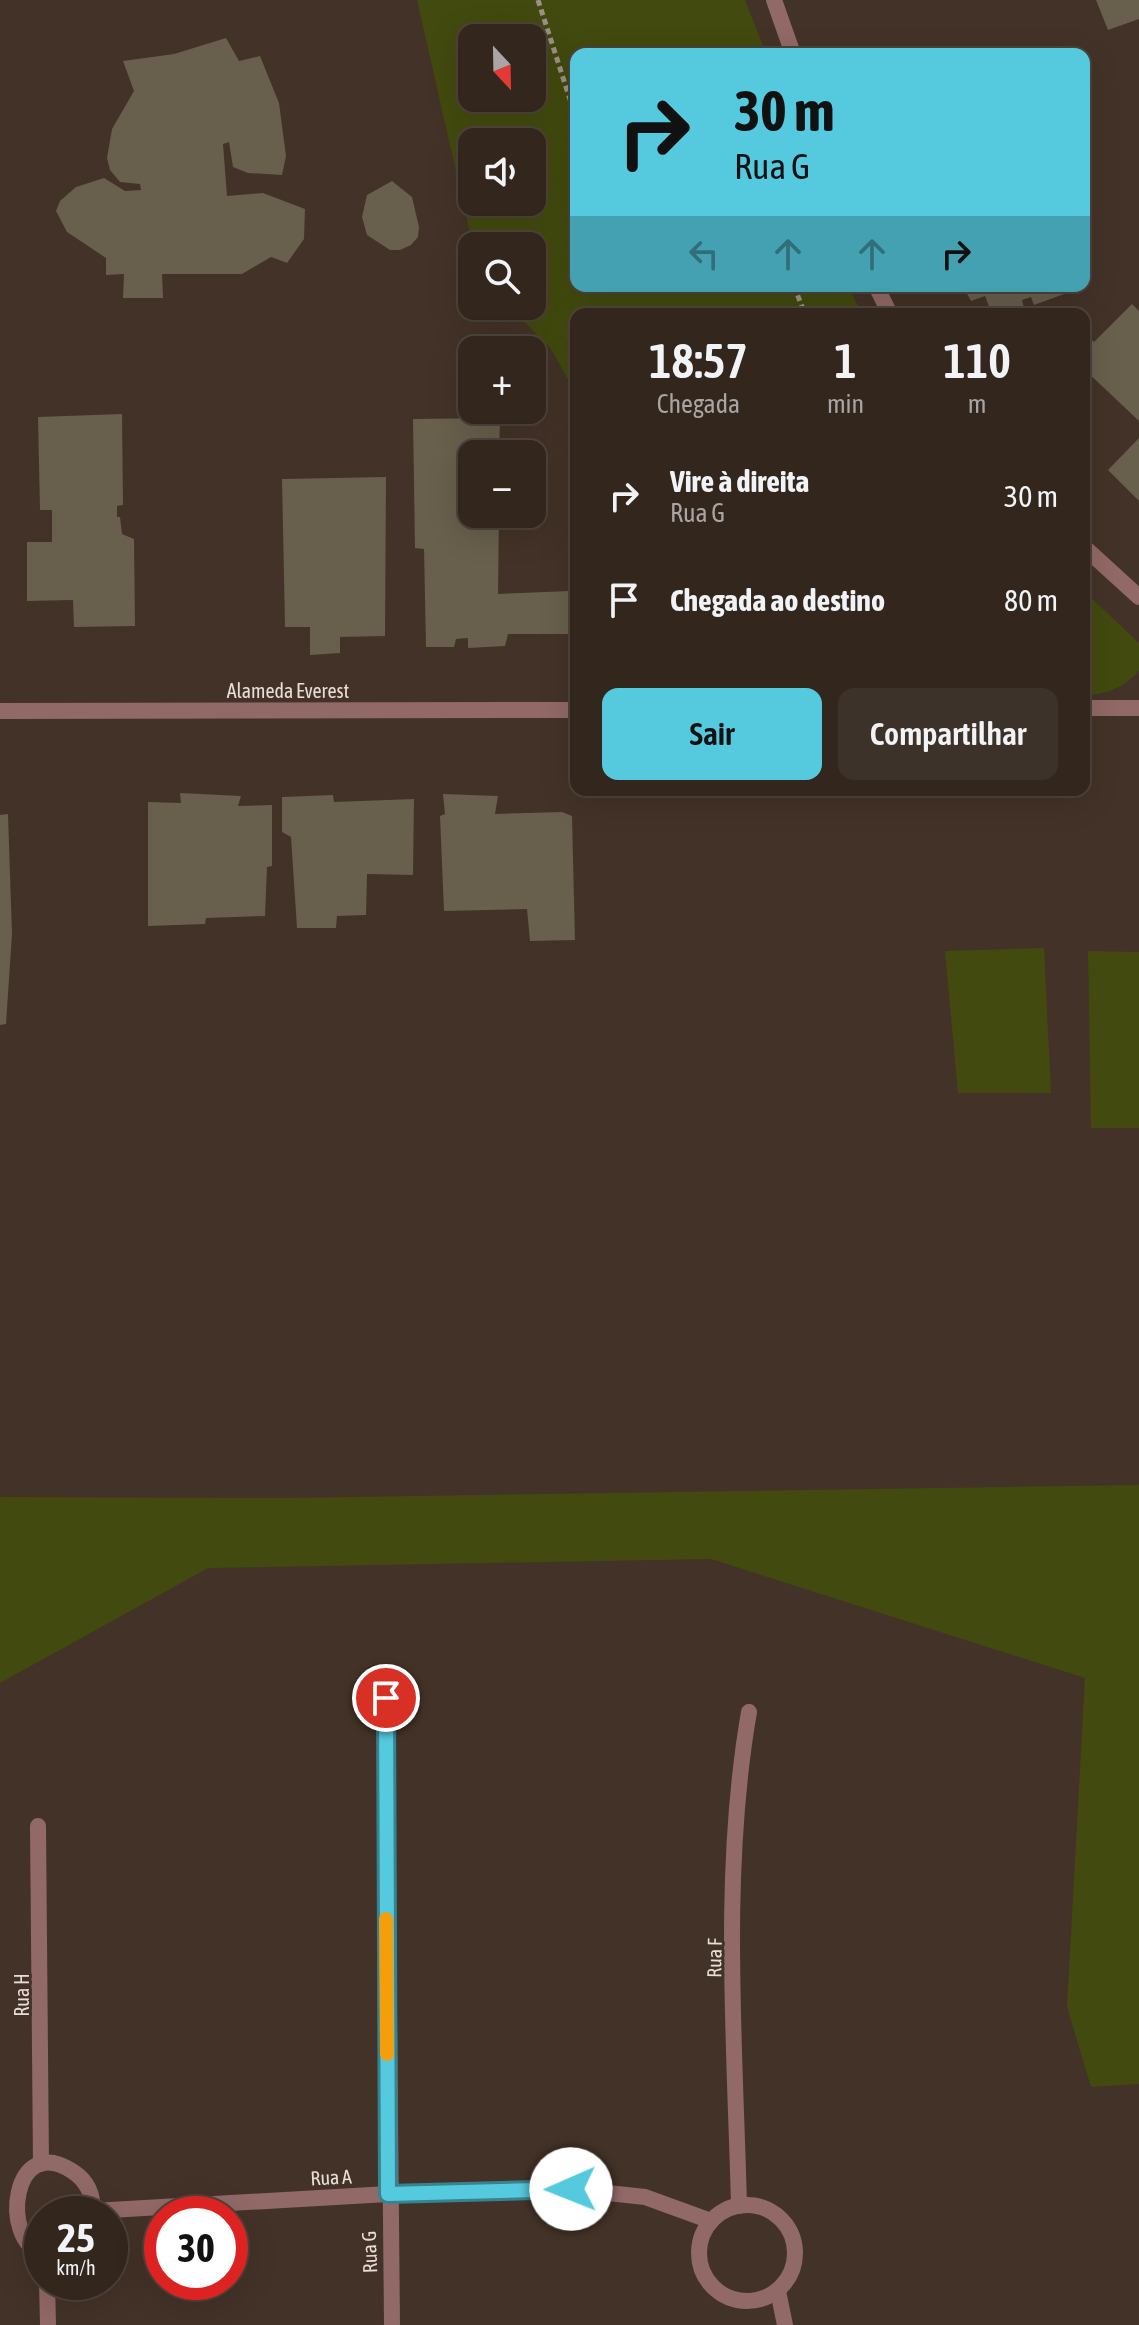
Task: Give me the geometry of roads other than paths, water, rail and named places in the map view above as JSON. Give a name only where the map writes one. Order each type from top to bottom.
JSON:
[{"type":"street","points":[[774,0],[791,48]]},
{"type":"street","points":[[1090,552],[1139,597]]},
{"type":"street","points":[[1090,708],[1139,708]]},
{"type":"street","name":"Alameda Everest","points":[[0,711],[570,710]]},
{"type":"street","name":"Rua G","points":[[386,1698],[388,2194],[392,2325]]},
{"type":"street","name":"Rua F","points":[[739,2206],[733,1986],[737,1796],[749,1712]]},
{"type":"street","name":"Rua H","points":[[38,1826],[41,2164]]},
{"type":"street","points":[[24,2246],[11,2236],[1,2209],[9,2185],[18,2174],[41,2164],[54,2164],[78,2175],[91,2196]]},
{"type":"street","name":"Rua A","points":[[128,2210],[388,2194],[571,2189],[645,2197],[711,2221]]},
{"type":"street","points":[[739,2206],[770,2210],[791,2233],[795,2264],[778,2291],[748,2301],[718,2292],[701,2266],[703,2235],[711,2221],[739,2206]]},
{"type":"street","points":[[778,2291],[785,2325]]},
{"type":"street","points":[[47,2300],[48,2325]]}]
